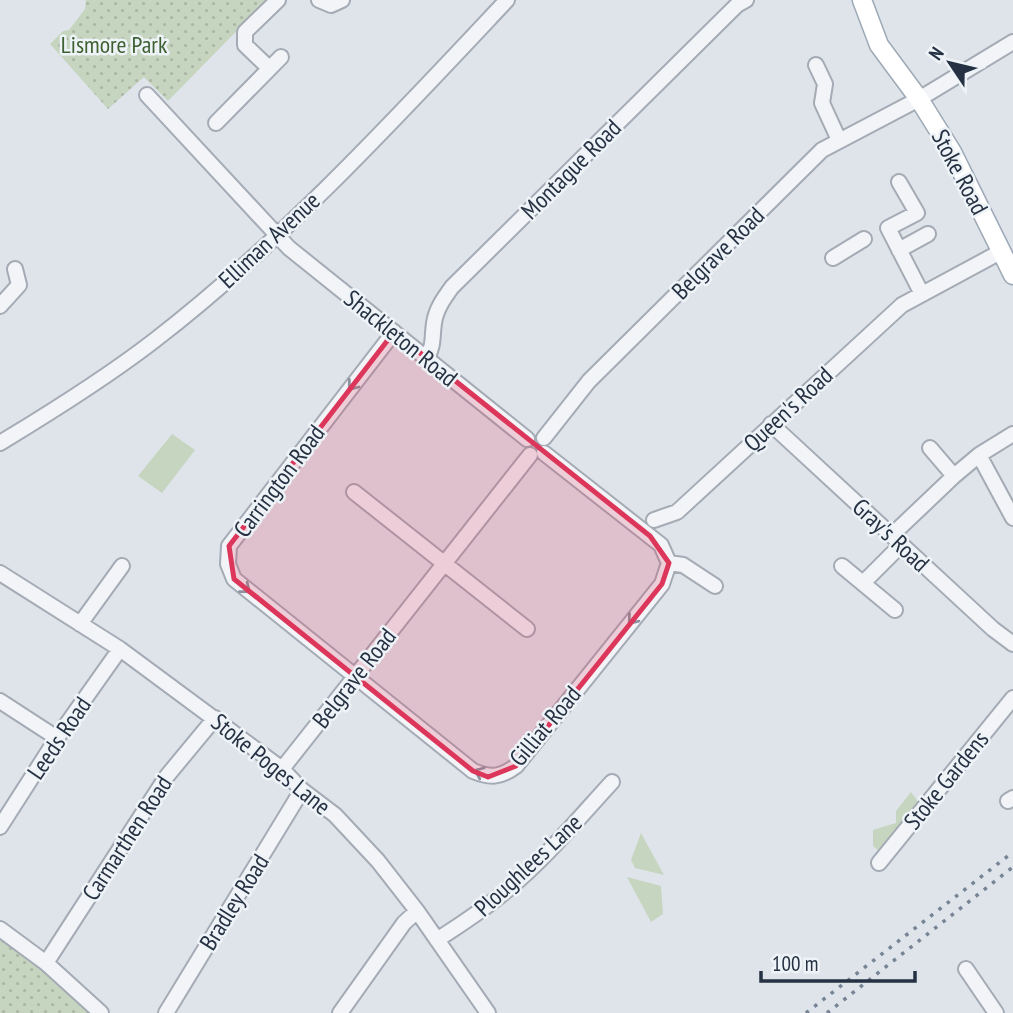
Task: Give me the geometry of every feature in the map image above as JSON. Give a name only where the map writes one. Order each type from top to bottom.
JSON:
[{"type":"main road","name":"Stoke Road","points":[[862,0],[879,46],[919,99],[952,152],[1013,275]]},
{"type":"street","points":[[269,68],[244,45],[245,32],[278,0]]},
{"type":"street","points":[[319,0],[331,5],[342,0]]},
{"type":"street","name":"Elliman Avenue","points":[[1,439],[103,378],[156,339],[226,280],[390,122],[507,0]]},
{"type":"street","name":"Montague Road","points":[[427,358],[433,347],[434,322],[441,302],[452,287],[737,5],[746,0]]},
{"type":"street","name":"Belgrave Road","points":[[282,769],[539,449],[589,381],[811,160],[839,141],[919,99],[1013,42]]},
{"type":"street","points":[[216,123],[281,57]]},
{"type":"street","points":[[816,65],[825,84],[822,103],[839,141]]},
{"type":"street","name":"Shackleton Road","points":[[147,95],[275,235],[527,439],[534,435],[539,449]]},
{"type":"street","points":[[833,258],[917,213],[900,182]]},
{"type":"street","points":[[876,234],[900,250],[922,294]]},
{"type":"street","points":[[900,250],[928,234]]},
{"type":"street","name":"Queen's Road","points":[[654,520],[677,512],[902,305],[1002,251]]},
{"type":"street","points":[[0,306],[19,285],[15,269]]},
{"type":"street","name":"Carrington Road","points":[[355,677],[234,579],[228,564],[229,546],[394,332]]},
{"type":"street","name":"Gray's Road","points":[[771,424],[993,629],[1013,644]]},
{"type":"street","points":[[863,583],[954,476],[1013,434]]},
{"type":"street","points":[[930,448],[954,476]]},
{"type":"street","points":[[539,449],[661,545],[668,563],[683,565],[715,586]]},
{"type":"street","points":[[979,456],[1013,518]]},
{"type":"street","points":[[354,492],[527,629]]},
{"type":"street","name":"Gilliat Road","points":[[355,677],[473,771],[488,777],[504,775],[516,766],[662,583],[668,563]]},
{"type":"street","points":[[80,624],[122,566]]},
{"type":"street","points":[[842,566],[895,610]]},
{"type":"street","name":"Stoke Poges Lane","points":[[0,573],[120,649],[282,769],[302,790],[335,815],[378,861],[417,911],[488,1013]]},
{"type":"street","name":"Leeds Road","points":[[0,827],[57,738],[120,649]]},
{"type":"street","name":"Stoke Gardens","points":[[879,863],[1013,698]]},
{"type":"street","points":[[0,701],[57,738]]},
{"type":"street","name":"Carmarthen Road","points":[[46,962],[167,776],[215,718]]},
{"type":"street","name":"Ploughlees Lane","points":[[437,940],[479,913],[509,889],[544,856],[612,782]]},
{"type":"street","name":"Bradley Road","points":[[166,1013],[302,790]]},
{"type":"street","points":[[340,1013],[404,923],[417,911]]},
{"type":"street","points":[[0,929],[46,962],[101,1013]]},
{"type":"street","points":[[966,968],[996,1013]]},
{"type":"highlighted area","points":[[394,332],[650,536],[669,563],[662,584],[516,766],[488,777],[473,771],[234,579],[229,546]]},
{"type":"green space","name":"Lismore Park","points":[[86,0],[267,0],[168,101],[144,77],[108,109],[50,44],[63,31],[69,30],[85,9]]},
{"type":"green space","points":[[172,434],[195,450],[162,493],[138,476]]},
{"type":"green space","points":[[911,792],[917,805],[878,850],[873,846],[873,830],[896,823],[896,811]]},
{"type":"green space","points":[[641,833],[664,875],[635,868],[631,860]]},
{"type":"green space","points":[[627,877],[661,886],[663,914],[651,922]]},
{"type":"green space","points":[[0,928],[42,962],[42,970],[92,1006],[88,1013],[0,1013]]},
{"type":"railway","points":[[806,1013],[1013,852]]},
{"type":"railway","points":[[827,1013],[1013,867]]}]
